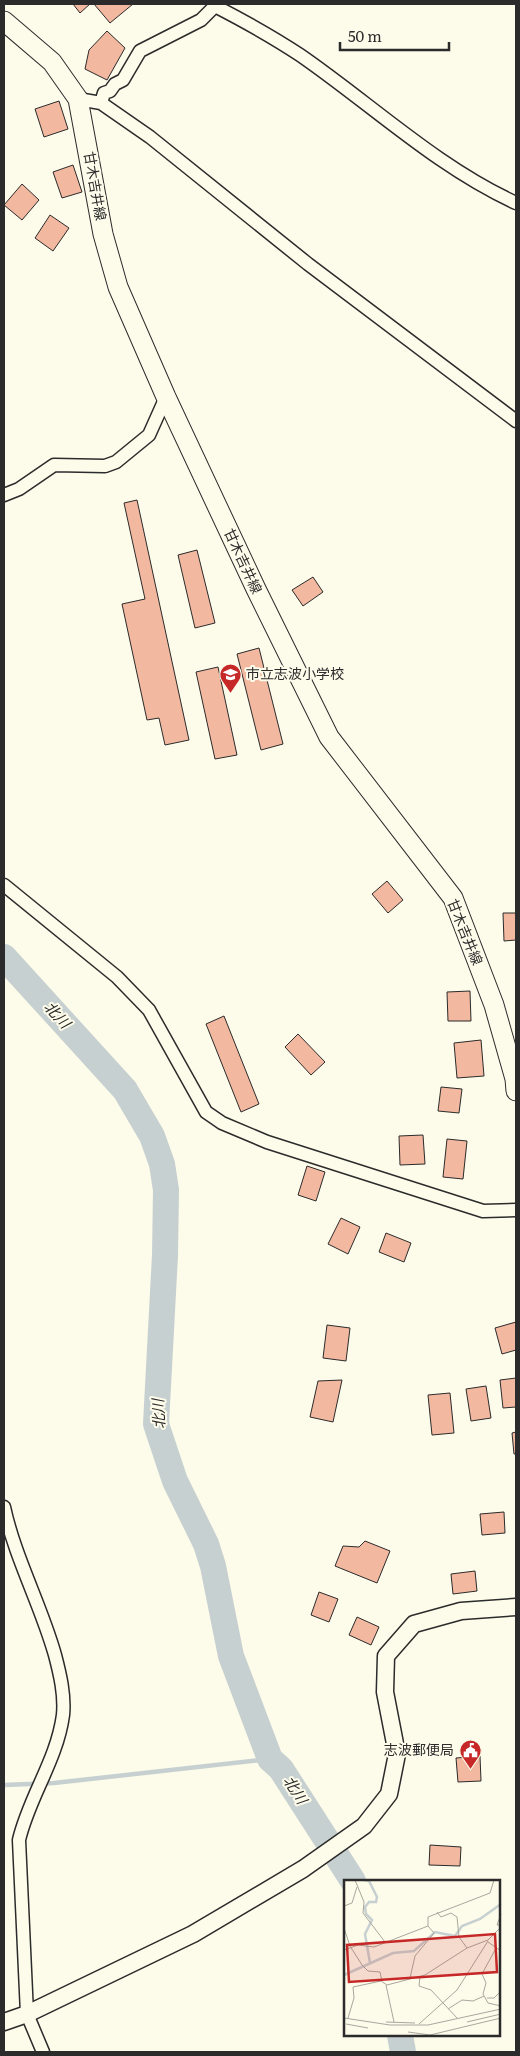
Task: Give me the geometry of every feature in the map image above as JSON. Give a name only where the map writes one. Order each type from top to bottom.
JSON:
[{"type":"main road","name":"甘木吉井線","points":[[4,21],[52,62],[78,99],[103,234],[118,287],[166,397],[256,589],[329,737],[453,898],[494,1005],[516,1083]]},
{"type":"street","points":[[101,103],[104,93],[110,91],[115,84],[123,80],[140,51],[201,20],[216,5],[258,28],[301,56],[454,168],[516,203]]},
{"type":"street","points":[[78,99],[101,103],[150,137],[316,270],[516,421]]},
{"type":"street","points":[[4,495],[20,489],[54,465],[105,466],[116,462],[149,436],[166,397]]},
{"type":"street","points":[[4,886],[117,977],[148,1010],[206,1112],[222,1122],[267,1142],[483,1211],[516,1210]]},
{"type":"street","points":[[4,1507],[6,1524],[46,1624],[61,1678],[63,1714],[50,1764],[24,1818],[19,1840],[27,2014],[43,2052]]},
{"type":"street","points":[[4,2022],[27,2014],[193,1934],[303,1869],[364,1826],[389,1794],[397,1754],[385,1692],[386,1656],[414,1624],[461,1611],[516,1607]]},
{"type":"building","points":[[73,4],[90,4],[80,13]]},
{"type":"building","points":[[94,4],[133,4],[110,23]]},
{"type":"building","points":[[107,31],[125,48],[107,80],[85,69],[89,50]]},
{"type":"building","points":[[59,101],[68,129],[44,137],[35,109]]},
{"type":"building","points":[[73,165],[82,192],[62,198],[53,172]]},
{"type":"building","points":[[22,184],[39,200],[22,220],[4,205]]},
{"type":"building","points":[[50,215],[69,228],[53,251],[35,238]]},
{"type":"building","points":[[137,500],[189,740],[165,745],[159,718],[147,720],[122,604],[145,599],[124,503]]},
{"type":"building","points":[[197,550],[215,623],[195,628],[178,555]]},
{"type":"building","points":[[313,577],[323,592],[303,606],[292,590]]},
{"type":"building","points":[[259,648],[283,744],[261,750],[237,654]]},
{"type":"building","points":[[218,667],[237,755],[215,759],[196,672]]},
{"type":"building","points":[[387,881],[403,900],[388,913],[372,894]]},
{"type":"building","points":[[503,913],[516,913],[516,940],[504,941]]},
{"type":"building","points":[[470,991],[471,1021],[448,1021],[447,992]]},
{"type":"building","points":[[224,1016],[259,1104],[241,1112],[206,1024]]},
{"type":"building","points":[[298,1034],[325,1062],[311,1075],[285,1047]]},
{"type":"building","points":[[481,1040],[484,1076],[457,1078],[454,1043]]},
{"type":"building","points":[[441,1087],[462,1089],[459,1113],[438,1111]]},
{"type":"building","points":[[423,1135],[425,1164],[400,1165],[399,1136]]},
{"type":"building","points":[[447,1139],[467,1141],[463,1179],[443,1177]]},
{"type":"building","points":[[307,1166],[325,1172],[316,1201],[298,1195]]},
{"type":"building","points":[[341,1218],[360,1227],[348,1254],[328,1244]]},
{"type":"building","points":[[386,1233],[411,1243],[404,1262],[379,1252]]},
{"type":"building","points":[[516,1322],[516,1350],[502,1354],[495,1328]]},
{"type":"building","points":[[327,1325],[350,1328],[346,1361],[323,1358]]},
{"type":"building","points":[[516,1378],[516,1407],[503,1408],[500,1380]]},
{"type":"building","points":[[342,1380],[333,1422],[310,1417],[318,1381]]},
{"type":"building","points":[[486,1386],[491,1418],[471,1421],[466,1389]]},
{"type":"building","points":[[450,1393],[454,1433],[432,1435],[428,1395]]},
{"type":"building","points":[[516,1432],[516,1454],[514,1454],[512,1433]]},
{"type":"building","points":[[504,1512],[505,1533],[482,1535],[480,1514]]},
{"type":"building","points":[[365,1541],[390,1551],[377,1583],[335,1566],[343,1546],[359,1547]]},
{"type":"building","points":[[475,1571],[477,1591],[453,1594],[451,1574]]},
{"type":"building","points":[[319,1592],[338,1599],[329,1622],[311,1615]]},
{"type":"building","points":[[357,1617],[379,1627],[371,1645],[349,1635]]},
{"type":"building","points":[[480,1756],[481,1781],[458,1782],[456,1758]]},
{"type":"building","points":[[430,1845],[461,1847],[460,1866],[429,1865]]},
{"type":"waterway","name":"北川","points":[[4,957],[125,1090],[152,1136],[162,1164],[166,1190],[165,1255],[156,1424],[175,1481],[206,1544],[213,1566],[231,1656],[270,1759],[281,1769],[352,1880]]},
{"type":"waterway","points":[[4,1785],[54,1783],[270,1759]]},
{"type":"waterway","name":"北川","points":[[400,2036],[403,2052]]},
{"type":"place","name":"市立志波小学校","points":[[230,693]]},
{"type":"place","name":"志波郵便局","points":[[470,1769]]}]
